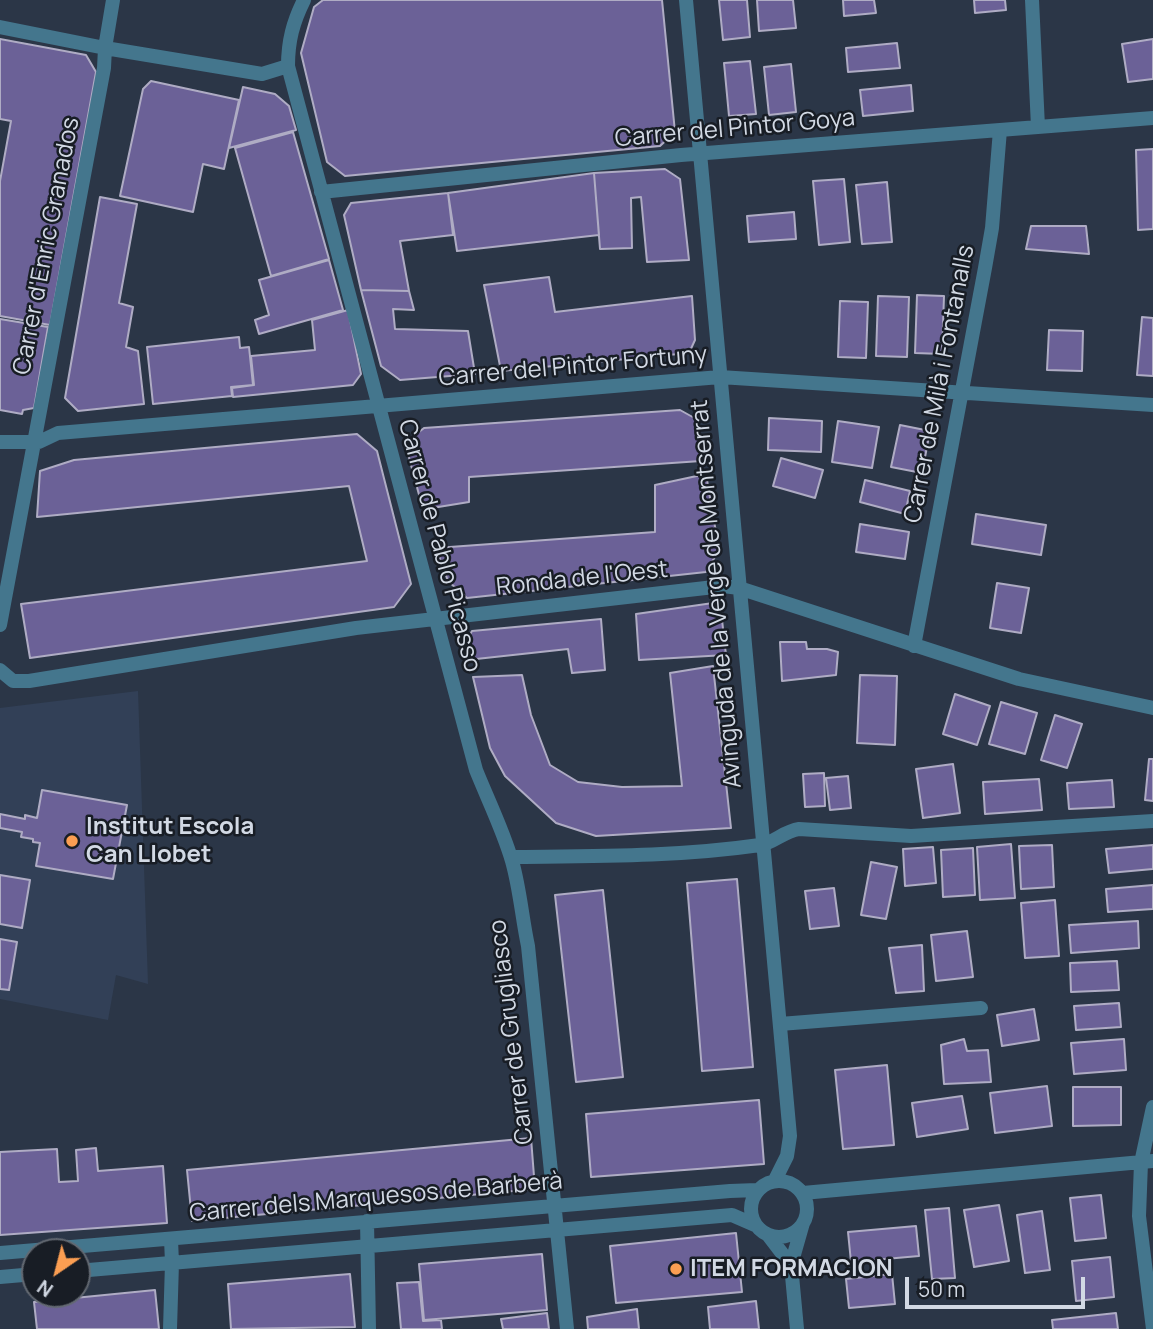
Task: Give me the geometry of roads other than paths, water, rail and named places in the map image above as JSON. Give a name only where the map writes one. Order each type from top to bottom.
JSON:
[{"type":"street","name":"Carrer d'Enric Granados","points":[[0,625],[104,68],[113,0]]},
{"type":"street","name":"Carrer de Pablo Picasso","points":[[304,0],[292,23],[288,66],[476,770],[511,857]]},
{"type":"street","name":"Avinguda de la Verge de Montserrat","points":[[686,0],[790,1136],[787,1156],[775,1180]]},
{"type":"street","points":[[1032,0],[1038,127]]},
{"type":"street","points":[[0,27],[105,48],[262,74],[288,66]]},
{"type":"street","name":"Carrer del Pintor Goya","points":[[321,192],[700,155],[1153,118]]},
{"type":"street","name":"Carrer de Milà i Fontanalls","points":[[914,646],[992,228],[1000,130]]},
{"type":"street","name":"Carrer del Pintor Fortuny","points":[[0,442],[33,443],[58,433],[720,377],[1153,405]]},
{"type":"street","name":"Ronda de l'Oest","points":[[3,673],[13,681],[29,681],[356,628],[723,586],[739,588],[1019,678],[1153,708]]},
{"type":"street","points":[[511,857],[617,857],[762,845],[791,830],[799,829],[911,836],[1153,821]]},
{"type":"street","name":"Carrer de Grugliasco","points":[[511,857],[528,946],[567,1329]]},
{"type":"street","points":[[780,1024],[981,1008]]},
{"type":"street","points":[[1153,1107],[1139,1216],[1153,1329]]},
{"type":"street","points":[[803,1193],[1147,1162]]},
{"type":"street","points":[[792,1265],[768,1235],[755,1225],[750,1209],[757,1190],[765,1183],[775,1180],[785,1180],[797,1186],[807,1202],[792,1265],[797,1329]]},
{"type":"street","name":"Carrer dels Marquesos de Barberà","points":[[0,1253],[757,1190]]},
{"type":"street","name":"Carrer dels Marquesos de Barberà","points":[[91,1270],[732,1215],[755,1225]]},
{"type":"street","points":[[367,1221],[369,1329]]},
{"type":"street","points":[[768,1235],[790,1235],[804,1222]]},
{"type":"street","points":[[170,1329],[171,1239]]},
{"type":"street","points":[[0,1278],[21,1276]]},
{"type":"place","name":"Institut Escola Can Llobet","points":[[72,841]]},
{"type":"place","name":"ITEM FORMACION","points":[[676,1269]]}]
